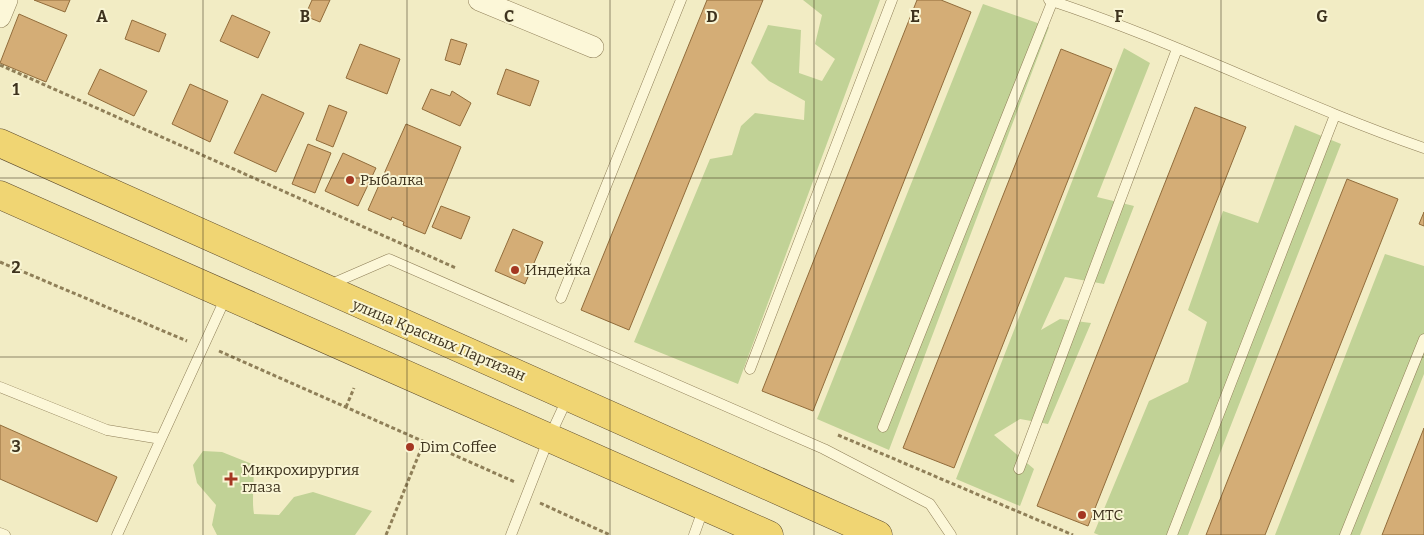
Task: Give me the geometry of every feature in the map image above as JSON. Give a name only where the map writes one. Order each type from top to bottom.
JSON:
[{"type":"highway","name":"улица Красных Партизан","points":[[0,144],[878,535]]},
{"type":"highway","points":[[0,195],[228,294],[769,535]]},
{"type":"street","points":[[0,17],[7,0]]},
{"type":"street","points":[[479,0],[593,47]]},
{"type":"lane","points":[[561,298],[682,0]]},
{"type":"lane","points":[[750,369],[892,0]]},
{"type":"lane","points":[[884,427],[1052,0],[1177,49],[1335,115],[1424,148]]},
{"type":"lane","points":[[1019,469],[1177,49]]},
{"type":"lane","points":[[1172,535],[1335,115]]},
{"type":"lane","points":[[321,288],[389,259],[824,449],[930,504],[951,535]]},
{"type":"lane","points":[[117,535],[228,294]]},
{"type":"lane","points":[[1346,535],[1424,339]]},
{"type":"lane","points":[[0,387],[107,430],[161,439]]},
{"type":"lane","points":[[511,535],[549,438],[569,396]]},
{"type":"lane","points":[[694,535],[704,506]]},
{"type":"lane","points":[[0,533],[5,535]]},
{"type":"path","points":[[0,65],[463,271]]},
{"type":"path","points":[[0,262],[202,348],[218,350],[514,481],[526,496],[610,535]]},
{"type":"path","points":[[346,407],[354,388]]},
{"type":"path","points":[[836,434],[1073,535]]},
{"type":"path","points":[[386,535],[424,442]]},
{"type":"green space","points":[[803,0],[880,0],[738,384],[634,342],[710,159],[732,155],[741,126],[755,113],[804,120],[805,101],[769,81],[751,63],[768,25],[801,30],[799,73],[822,81],[835,59],[815,44],[822,15]]},
{"type":"green space","points":[[983,4],[1049,27],[889,450],[817,419]]},
{"type":"green space","points":[[1124,48],[1150,63],[1097,197],[1134,206],[1104,284],[1065,277],[1041,330],[1060,319],[1091,323],[1048,424],[1020,419],[994,435],[1034,469],[1020,506],[956,479]]},
{"type":"green space","points":[[1295,125],[1341,144],[1188,535],[1099,535],[1094,533],[1149,401],[1188,382],[1207,322],[1188,310],[1223,211],[1258,223]]},
{"type":"green space","points":[[1385,254],[1424,266],[1424,374],[1360,535],[1275,535]]},
{"type":"green space","points":[[203,451],[222,452],[252,464],[254,476],[254,514],[279,515],[294,497],[313,492],[372,511],[355,535],[217,535],[212,525],[216,505],[197,483],[193,465]]},
{"type":"building","points":[[34,0],[70,0],[65,12]]},
{"type":"building","points":[[312,0],[330,0],[320,22],[305,16]]},
{"type":"building","points":[[707,0],[763,0],[629,330],[581,310]]},
{"type":"building","points":[[917,0],[941,0],[971,12],[813,411],[762,391]]},
{"type":"building","points":[[19,14],[67,35],[46,82],[0,63]]},
{"type":"building","points":[[232,15],[270,32],[258,58],[220,41]]},
{"type":"building","points":[[132,20],[166,34],[159,52],[125,39]]},
{"type":"building","points":[[451,39],[467,44],[460,65],[445,60]]},
{"type":"building","points":[[360,44],[400,59],[387,94],[346,78]]},
{"type":"building","points":[[1061,49],[1112,69],[954,468],[903,448]]},
{"type":"building","points":[[100,69],[147,91],[134,116],[88,94]]},
{"type":"building","points":[[506,69],[539,81],[530,106],[497,94]]},
{"type":"building","points":[[190,84],[228,101],[210,142],[172,124]]},
{"type":"building","points":[[431,89],[450,96],[452,91],[471,103],[460,126],[422,109]]},
{"type":"building","points":[[262,94],[304,113],[276,172],[234,153]]},
{"type":"building","points":[[329,105],[347,112],[333,147],[316,140]]},
{"type":"building","points":[[1195,107],[1246,127],[1088,526],[1037,506]]},
{"type":"building","points":[[406,124],[461,147],[425,234],[403,225],[404,222],[392,217],[391,220],[368,210]]},
{"type":"building","points":[[308,144],[331,153],[315,193],[292,184]]},
{"type":"building","points":[[343,153],[376,168],[358,206],[325,191]]},
{"type":"building","points":[[1347,179],[1398,199],[1265,535],[1206,535]]},
{"type":"building","points":[[441,206],[470,217],[461,239],[432,227]]},
{"type":"building","points":[[1424,212],[1424,226],[1419,224]]},
{"type":"building","points":[[513,229],[543,242],[525,284],[495,271]]},
{"type":"building","points":[[0,425],[117,477],[97,522],[0,479]]},
{"type":"building","points":[[1424,428],[1424,535],[1382,535]]},
{"type":"place","name":"Рыбалка","points":[[350,180]]},
{"type":"place","name":"Индейка","points":[[515,270]]},
{"type":"place","name":"Dim Coffee","points":[[410,447]]},
{"type":"place","name":"Микрохирургия глаза","points":[[231,479]]},
{"type":"place","name":"МТС","points":[[1082,515]]}]
